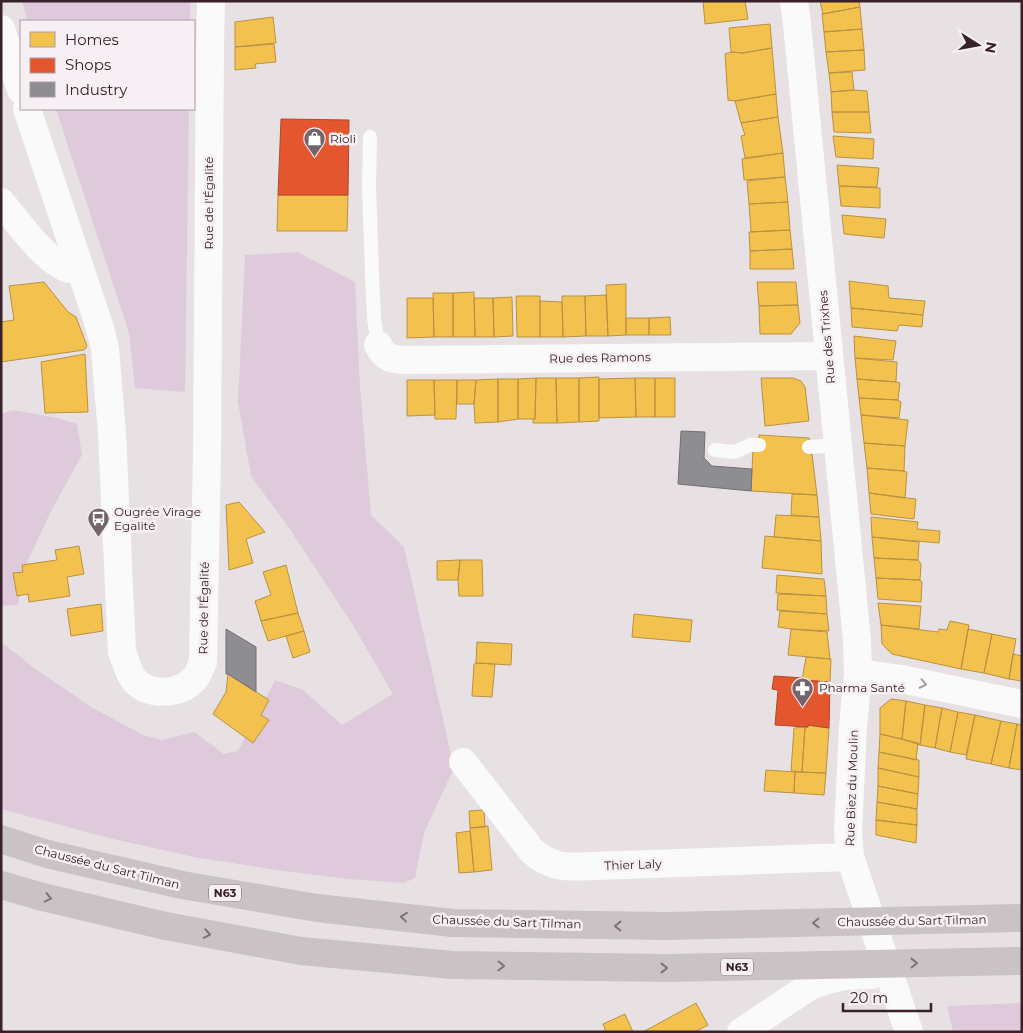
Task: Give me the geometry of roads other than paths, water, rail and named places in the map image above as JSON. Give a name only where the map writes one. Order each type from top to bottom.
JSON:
[{"type":"highway","name":"Chaussée du Sart Tilman","points":[[1,839],[47,854],[182,886],[317,908],[453,923],[667,926],[1022,918]]},
{"type":"highway","name":"N63","points":[[1,884],[39,896],[166,926],[301,951],[452,965],[669,968],[1022,961]]},
{"type":"street","name":"Rue de l'Égalité","points":[[28,110],[78,266],[100,328],[105,349],[112,433],[122,652],[133,680],[146,689],[164,692],[181,689],[195,679],[203,662],[212,1]]},
{"type":"street","name":"Rue des Trixhes","points":[[794,1],[857,641],[858,673]]},
{"type":"street","points":[[1,30],[20,87]]},
{"type":"street","points":[[1,202],[58,265],[68,269],[78,266]]},
{"type":"street","name":"Rue des Ramons","points":[[378,346],[384,355],[391,359],[405,360],[829,356]]},
{"type":"street","points":[[858,673],[901,679],[1022,704]]},
{"type":"street","name":"Rue Biez du Moulin","points":[[858,673],[853,727],[849,822],[850,858],[909,1032]]},
{"type":"street","name":"Thier Laly","points":[[463,762],[532,851],[541,859],[554,865],[573,867],[850,858]]},
{"type":"street","points":[[741,1032],[810,986],[845,976],[889,974]]},
{"type":"lane","points":[[370,137],[369,187],[372,274],[374,318],[378,346]]},
{"type":"lane","points":[[715,450],[735,452],[750,445],[759,444]]},
{"type":"lane","points":[[809,447],[838,445]]},
{"type":"place","name":"Rioli","points":[[314,158]]},
{"type":"place","name":"Ougrée Virage Egalité","points":[[98,538]]},
{"type":"place","name":"Pharma Santé","points":[[803,707]]}]
